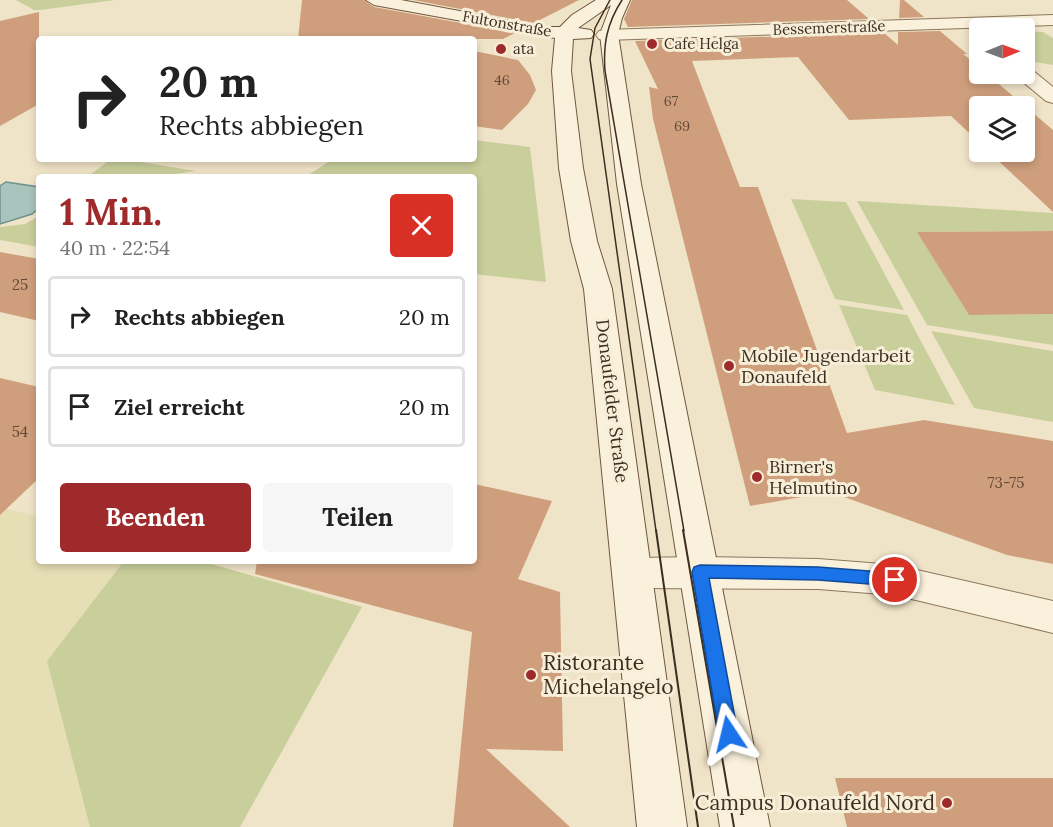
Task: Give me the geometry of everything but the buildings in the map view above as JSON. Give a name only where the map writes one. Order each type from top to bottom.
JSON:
[{"type":"main road","name":"Fultonstraße","points":[[374,0],[544,32],[607,34]]},
{"type":"main road","points":[[564,34],[575,21],[608,0]]},
{"type":"main road","points":[[622,0],[607,34],[629,184],[745,827]]},
{"type":"main road","points":[[964,15],[969,22]]},
{"type":"main road","name":"Bessemerstraße","points":[[607,34],[964,15],[1053,20]]},
{"type":"main road","name":"Donaufelder Straße","points":[[564,34],[560,49],[575,196],[584,241],[598,289],[634,573],[662,827]]},
{"type":"main road","points":[[1035,74],[1053,74]]},
{"type":"main road","points":[[1035,82],[1053,98]]},
{"type":"main road","points":[[634,573],[818,574],[895,580],[1053,617]]},
{"type":"shaded area","points":[[0,507],[36,516],[36,564],[122,564],[47,661],[90,827],[0,827]]},
{"type":"green space","points":[[16,0],[115,0],[34,10]]},
{"type":"green space","points":[[1035,32],[1043,32],[1053,38],[1053,65],[1035,62]]},
{"type":"green space","points":[[477,140],[530,147],[546,282],[477,274],[477,174],[310,174],[328,162],[477,162]]},
{"type":"green space","points":[[107,162],[140,162],[196,171],[174,174],[91,174]]},
{"type":"green space","points":[[791,199],[846,202],[904,310],[835,299]]},
{"type":"green space","points":[[857,201],[1053,213],[1053,231],[918,232],[969,315],[1053,314],[1053,345],[927,325]]},
{"type":"green space","points":[[36,218],[36,246],[0,240],[0,227],[25,224]]},
{"type":"green space","points":[[839,305],[907,315],[955,405],[875,390]]},
{"type":"green space","points":[[931,331],[1053,351],[1053,422],[974,408]]},
{"type":"green space","points":[[122,564],[212,564],[362,607],[240,827],[90,827],[47,661]]},
{"type":"water","points":[[6,182],[36,187],[36,211],[32,214],[0,224],[0,186]]},
{"type":"tram line","points":[[610,0],[595,28],[590,59],[656,531]]},
{"type":"tram line","points":[[622,0],[607,34],[605,71],[684,531]]},
{"type":"tram line","points":[[656,530],[698,827]]},
{"type":"tram line","points":[[683,530],[734,827]]},
{"type":"place","name":"Cafe Helga","points":[[652,44]]},
{"type":"place","name":"ata","points":[[501,49]]},
{"type":"place","name":"Mobile Jugendarbeit Donaufeld","points":[[729,366]]},
{"type":"place","name":"Birner's Helmutino","points":[[757,477]]},
{"type":"place","name":"Ristorante Michelangelo","points":[[531,675]]},
{"type":"place","name":"Campus Donaufeld Nord","points":[[947,803]]},
{"type":"route","points":[[729,734],[700,572],[818,574],[895,580]]}]
